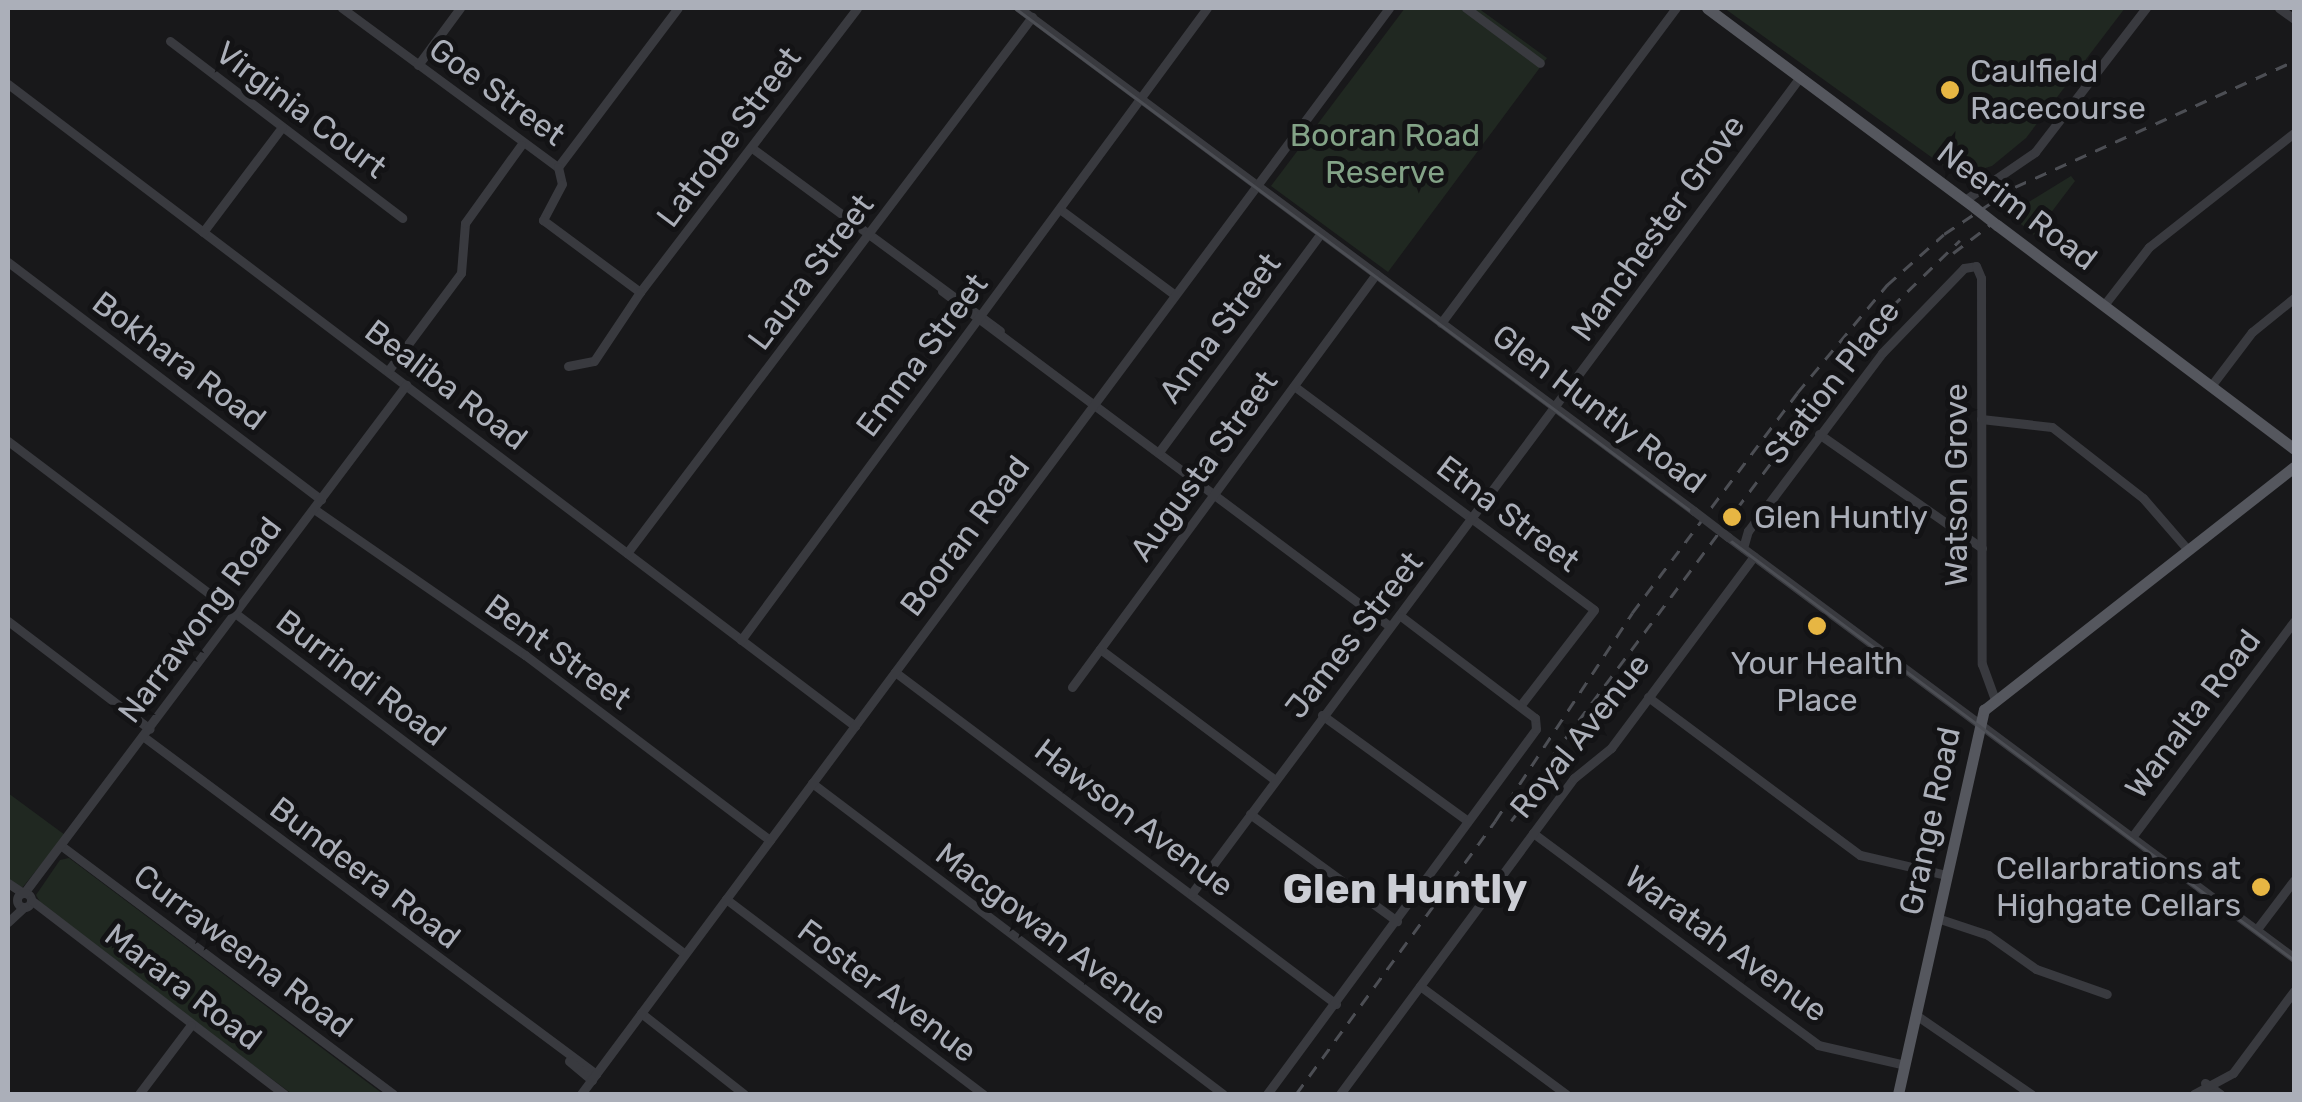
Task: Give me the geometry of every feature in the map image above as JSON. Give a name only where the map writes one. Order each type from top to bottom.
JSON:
[{"type":"main road","name":"Neerim Road","points":[[1707,8],[2294,448]]},
{"type":"main road","name":"Grange Road","points":[[1898,1094],[1979,723],[1995,700],[2294,467]]},
{"type":"street","name":"Goe Street","points":[[342,8],[521,145],[558,167],[561,187],[542,214],[544,223],[640,292]]},
{"type":"street","points":[[418,65],[460,8]]},
{"type":"street","points":[[558,167],[678,8]]},
{"type":"street","name":"Latrobe Street","points":[[568,366],[594,361],[640,292],[856,8]]},
{"type":"street","name":"Emma Street","points":[[741,640],[1207,8]]},
{"type":"street","name":"Booran Road","points":[[581,1094],[1388,8]]},
{"type":"street","points":[[1466,8],[1540,62]]},
{"type":"street","points":[[1441,323],[1676,8]]},
{"type":"street","points":[[1970,204],[2035,152],[2146,8]]},
{"type":"street","points":[[2279,8],[2294,19]]},
{"type":"street","name":"Glen Huntly Road","points":[[1027,12],[2294,958]]},
{"type":"street","name":"Laura Street","points":[[627,554],[870,236],[1027,12]]},
{"type":"street","name":"Virginia Court","points":[[170,42],[402,218]]},
{"type":"street","name":"Manchester Grove","points":[[1556,408],[1800,77]]},
{"type":"street","name":"Bealiba Road","points":[[8,84],[854,726]]},
{"type":"street","points":[[203,232],[282,126]]},
{"type":"street","points":[[2104,305],[2145,251],[2294,133]]},
{"type":"street","points":[[388,372],[462,273],[466,219],[521,145]]},
{"type":"street","points":[[752,148],[1388,625]]},
{"type":"street","points":[[1060,210],[1175,295]]},
{"type":"street","name":"Anna Street","points":[[1159,452],[1321,233]]},
{"type":"street","name":"Bokhara Road","points":[[8,262],[318,504]]},
{"type":"street","name":"Station Place","points":[[1743,548],[1819,434],[1918,311],[1964,268],[1978,268]]},
{"type":"street","name":"Watson Grove","points":[[1978,268],[1982,664],[1995,700]]},
{"type":"street","name":"Augusta Street","points":[[1072,687],[1376,274]]},
{"type":"street","points":[[2211,386],[2252,332],[2294,298]]},
{"type":"street","name":"Narrawong Road","points":[[8,921],[406,385]]},
{"type":"street","name":"Etna Street","points":[[1294,386],[1594,610],[1520,706]]},
{"type":"street","name":"James Street","points":[[1192,893],[1388,625],[1402,617],[1556,408]]},
{"type":"street","points":[[1981,420],[2052,427],[2144,498],[2188,550]]},
{"type":"street","points":[[1819,434],[1982,548]]},
{"type":"street","name":"Burrindi Road","points":[[8,441],[685,954]]},
{"type":"street","name":"Bent Street","points":[[318,504],[770,840]]},
{"type":"street","name":"Royal Avenue","points":[[1340,1094],[1533,832],[1648,697],[1754,556]]},
{"type":"street","points":[[1267,1094],[1536,729],[1536,718],[1402,617]]},
{"type":"street","name":"Bundeera Road","points":[[8,621],[147,733],[594,1077]]},
{"type":"street","name":"Wanalta Road","points":[[2132,837],[2294,622]]},
{"type":"street","points":[[1100,649],[1275,780]]},
{"type":"street","name":"Hawson Avenue","points":[[897,670],[1338,1001]]},
{"type":"street","points":[[1648,697],[1860,856],[1946,875]]},
{"type":"street","points":[[1322,716],[1468,822]]},
{"type":"street","name":"Macgowan Avenue","points":[[810,785],[1222,1094]]},
{"type":"street","points":[[1250,814],[1397,921]]},
{"type":"street","name":"Waratah Avenue","points":[[1533,832],[1818,1044],[1905,1065]]},
{"type":"street","name":"Curraweena Road","points":[[62,847],[393,1094]]},
{"type":"street","points":[[2257,930],[2294,880]]},
{"type":"street","name":"Marara Road","points":[[8,883],[24,900]]},
{"type":"street","name":"Marara Road","points":[[8,891],[284,1094]]},
{"type":"street","name":"Foster Avenue","points":[[725,901],[983,1094]]},
{"type":"street","points":[[1937,918],[1992,937],[2036,969],[2108,994]]},
{"type":"street","points":[[1420,986],[1566,1094]]},
{"type":"street","points":[[2194,1094],[2205,1083],[2233,1073],[2294,990]]},
{"type":"street","points":[[1916,1015],[2031,1094]]},
{"type":"street","points":[[639,1016],[744,1094]]},
{"type":"street","points":[[139,1094],[191,1025]]},
{"type":"street","points":[[2205,1083],[2220,1094]]},
{"type":"green space","name":"Booran Road Reserve","points":[[1405,8],[1478,8],[1547,58],[1388,272],[1271,186]]},
{"type":"green space","name":"Caulfield Racecourse","points":[[1724,8],[2125,8],[2026,138],[1992,166],[1965,174],[1952,172]]},
{"type":"green space","points":[[2071,176],[2075,181],[2034,235],[2009,214]]},
{"type":"green space","points":[[8,793],[65,835],[22,888],[8,879]]},
{"type":"green space","points":[[69,858],[383,1094],[292,1094],[44,909],[36,895],[60,860]]},
{"type":"tram line","points":[[1015,8],[2294,960]]},
{"type":"railway","points":[[1296,1094],[1495,821],[1632,613],[1797,393],[1887,285],[1944,234],[2015,187],[2294,61]]},
{"type":"railway","points":[[1953,253],[2024,199]]},
{"type":"railway","points":[[1552,756],[1876,322],[1960,240]]},
{"type":"railway","points":[[1511,821],[1565,749]]},
{"type":"place","name":"Caulfield Racecourse","points":[[1950,90]]},
{"type":"place","name":"Glen Huntly","points":[[1732,517]]},
{"type":"place","name":"Your Health Place","points":[[1817,626]]},
{"type":"place","name":"Cellarbrations at Highgate Cellars","points":[[2261,887]]},
{"type":"district","name":"Glen Huntly","points":[[1405,889]]}]
